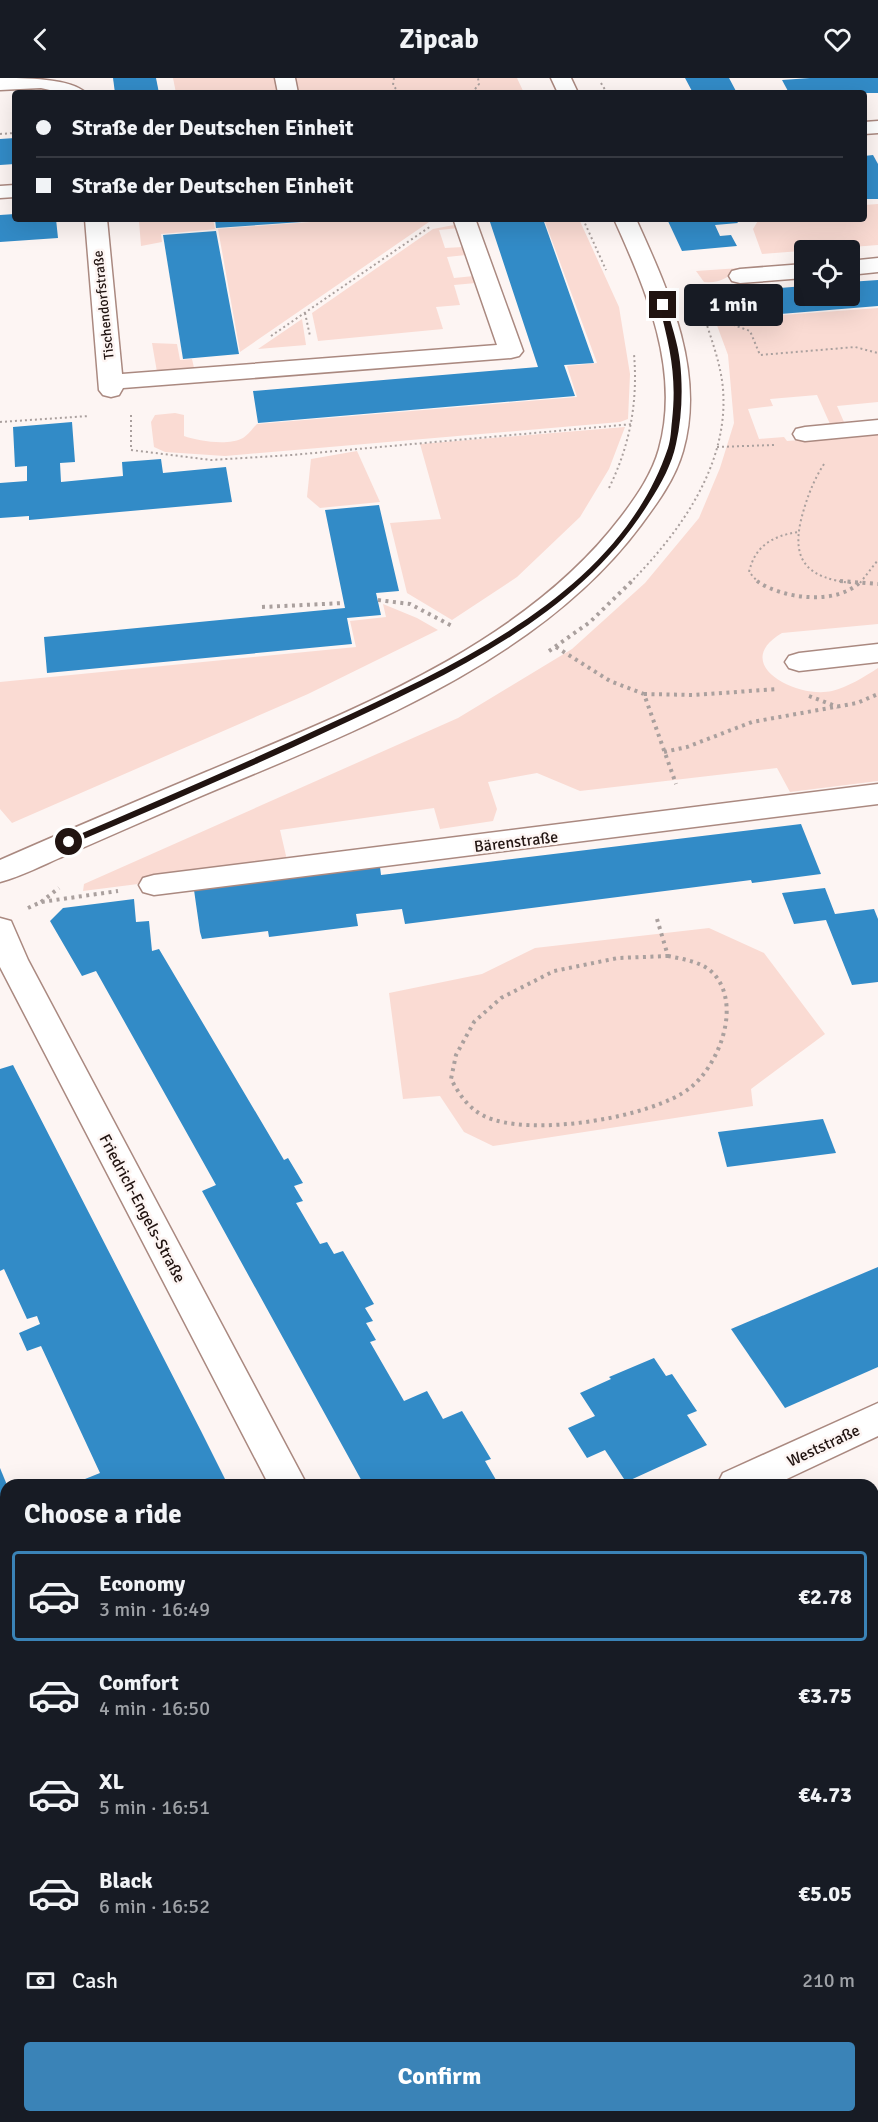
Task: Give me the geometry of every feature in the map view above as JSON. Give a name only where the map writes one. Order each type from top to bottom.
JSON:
[{"type":"street","points":[[7,83],[61,82],[72,90]]},
{"type":"street","name":"Tischendorfstraße","points":[[96,222],[111,386],[511,351],[465,222]]},
{"type":"street","points":[[0,872],[269,756],[428,681],[500,640],[545,610],[582,579],[611,549],[638,516],[658,482],[673,445],[678,402],[677,361],[663,305],[626,222]]},
{"type":"street","points":[[860,267],[878,265]]},
{"type":"street","points":[[740,276],[794,272]]},
{"type":"street","points":[[805,434],[878,427]]},
{"type":"street","points":[[799,662],[878,653]]},
{"type":"street","name":"Bärenstraße","points":[[154,885],[878,794]]},
{"type":"street","name":"Friedrich-Engels-Straße","points":[[0,929],[12,960],[285,1479]]},
{"type":"street","name":"Weststraße","points":[[749,1479],[878,1419]]},
{"type":"path","points":[[267,339],[433,225],[465,222]]},
{"type":"path","points":[[584,222],[607,271]]},
{"type":"path","points":[[740,276],[731,284],[723,285],[718,292],[731,324],[750,331],[760,355],[855,347],[878,353]]},
{"type":"path","points":[[693,288],[703,287]]},
{"type":"path","points":[[706,321],[723,391],[722,421],[717,447],[753,447]]},
{"type":"path","points":[[605,494],[630,443],[637,380],[632,345]]},
{"type":"path","points":[[122,414],[131,413],[131,450],[211,460],[292,455],[633,424]]},
{"type":"path","points":[[0,422],[90,416]]},
{"type":"path","points":[[811,486],[798,532],[797,548],[803,562],[815,573],[858,584],[878,584]]},
{"type":"path","points":[[798,532],[784,533],[758,548],[751,561],[749,572],[760,584],[780,592],[801,595],[829,595],[850,591],[878,560]]},
{"type":"path","points":[[378,600],[410,604],[454,628]]},
{"type":"path","points":[[262,607],[344,603]]},
{"type":"path","points":[[444,633],[462,623]]},
{"type":"path","points":[[556,647],[610,681],[644,694],[694,695],[785,689]]},
{"type":"path","points":[[644,694],[688,819]]},
{"type":"path","points":[[664,752],[686,749],[706,738],[756,721],[838,707],[871,699],[878,694]]},
{"type":"path","points":[[807,695],[838,707]]},
{"type":"path","points":[[41,902],[154,885]]},
{"type":"path","points":[[657,919],[668,956]]},
{"type":"path","points":[[668,956],[688,960],[713,973],[726,992],[727,1019],[716,1052],[698,1081],[673,1100],[632,1113],[550,1127],[528,1126],[486,1117],[462,1099],[451,1079],[456,1055],[474,1022],[501,998],[554,971],[618,958],[668,956]]},
{"type":"shaded area","points":[[173,78],[517,78],[523,90],[175,90]]},
{"type":"shaded area","points":[[878,204],[878,245],[860,246],[860,240],[794,240],[794,252],[762,254],[753,229],[757,222],[867,222],[867,205]]},
{"type":"shaded area","points":[[139,222],[214,222],[215,229],[310,222],[429,222],[240,352],[218,229],[161,234],[162,242],[141,246]]},
{"type":"shaded area","points":[[545,222],[580,222],[619,307],[630,374],[628,419],[620,422],[225,456],[165,452],[154,447],[151,422],[155,415],[175,413],[184,415],[184,436],[197,440],[229,442],[243,438],[257,424],[577,397],[567,366],[597,363]]},
{"type":"shaded area","points":[[459,224],[459,228],[439,230],[445,248],[463,247],[466,255],[447,257],[454,278],[474,276],[476,283],[454,285],[460,305],[436,307],[443,329],[318,341],[312,313],[433,229]]},
{"type":"shaded area","points":[[740,268],[714,282],[704,282],[696,271]]},
{"type":"shaded area","points":[[878,308],[878,402],[837,406],[844,422],[830,424],[817,395],[770,399],[773,406],[748,409],[759,439],[784,437],[787,441],[878,434],[878,624],[782,633],[767,645],[763,656],[765,667],[774,677],[802,690],[818,692],[844,687],[878,668],[878,781],[790,792],[777,768],[580,791],[537,773],[488,782],[497,809],[493,821],[440,829],[434,808],[280,830],[287,860],[83,891],[84,884],[458,718],[572,649],[645,583],[699,518],[720,468],[734,423],[728,355],[715,320]]},
{"type":"shaded area","points":[[302,319],[306,345],[258,349]]},
{"type":"shaded area","points":[[152,343],[177,344],[180,360],[192,359],[195,372],[157,372]]},
{"type":"shaded area","points":[[625,427],[609,469],[580,517],[517,577],[452,620],[407,593],[390,523],[441,519],[420,444]]},
{"type":"shaded area","points":[[357,451],[380,502],[320,508],[307,497],[311,459]]},
{"type":"shaded area","points":[[383,604],[417,618],[438,630],[308,694],[12,823],[0,809],[0,682],[356,647],[350,621],[386,617]]},
{"type":"shaded area","points":[[709,928],[764,953],[825,1034],[751,1089],[753,1106],[493,1146],[464,1132],[440,1096],[403,1099],[389,993],[482,974],[535,948]]},
{"type":"building","points":[[113,78],[156,78],[158,90],[115,90]]},
{"type":"building","points":[[685,78],[729,78],[735,90],[691,90]]},
{"type":"building","points":[[878,78],[878,93],[867,93],[867,90],[787,90],[782,80]]},
{"type":"building","points":[[12,138],[12,164],[0,165],[0,139]]},
{"type":"building","points":[[873,155],[878,164],[878,199],[867,199],[867,156]]},
{"type":"building","points":[[12,214],[12,222],[56,222],[58,238],[0,242],[0,215]]},
{"type":"building","points":[[215,222],[302,222],[216,228]]},
{"type":"building","points":[[490,222],[544,222],[594,363],[564,365],[575,396],[258,423],[253,391],[538,367]]},
{"type":"building","points":[[668,222],[738,223],[715,225],[720,236],[731,235],[737,246],[682,251]]},
{"type":"building","points":[[216,231],[239,354],[183,359],[163,235]]},
{"type":"building","points":[[878,280],[878,306],[733,318],[721,293],[794,287],[794,306],[860,306],[860,281]]},
{"type":"building","points":[[72,422],[75,462],[60,463],[61,482],[123,476],[122,462],[161,459],[163,473],[226,467],[232,502],[29,520],[29,516],[0,518],[0,483],[27,481],[27,466],[15,467],[13,427]]},
{"type":"building","points":[[379,505],[399,591],[376,593],[381,615],[347,618],[352,644],[47,673],[44,637],[345,608],[325,510]]},
{"type":"building","points":[[801,824],[821,874],[752,883],[751,880],[405,924],[402,909],[356,914],[358,926],[269,937],[268,931],[202,939],[200,932],[194,890],[380,867],[381,875]]},
{"type":"building","points":[[825,888],[835,914],[874,909],[878,919],[878,982],[852,985],[826,920],[794,924],[782,893]]},
{"type":"building","points":[[134,899],[136,922],[149,921],[152,951],[159,949],[284,1160],[288,1158],[303,1183],[294,1186],[303,1201],[296,1203],[320,1244],[327,1242],[334,1254],[343,1251],[374,1304],[365,1308],[373,1321],[366,1323],[376,1340],[370,1342],[404,1401],[427,1391],[443,1419],[462,1411],[491,1459],[485,1461],[496,1479],[361,1479],[202,1191],[216,1185],[96,971],[82,976],[50,921],[63,908]]},
{"type":"building","points":[[13,1065],[225,1479],[85,1479],[100,1473],[41,1346],[27,1351],[19,1333],[40,1324],[37,1316],[27,1319],[4,1269],[0,1271],[0,1069]]},
{"type":"building","points":[[823,1119],[836,1153],[727,1167],[718,1132]]},
{"type":"building","points":[[878,1267],[878,1367],[785,1408],[731,1329]]},
{"type":"building","points":[[654,1358],[666,1376],[672,1374],[697,1411],[687,1415],[707,1445],[633,1479],[624,1479],[605,1450],[587,1458],[568,1428],[595,1416],[580,1393],[611,1379],[609,1377]]},
{"type":"building","points":[[0,1468],[5,1479],[0,1479]]},
{"type":"route","points":[[69,842],[269,756],[428,681],[500,640],[545,610],[582,579],[638,516],[658,482],[673,445],[678,402],[677,361],[663,305]]}]
